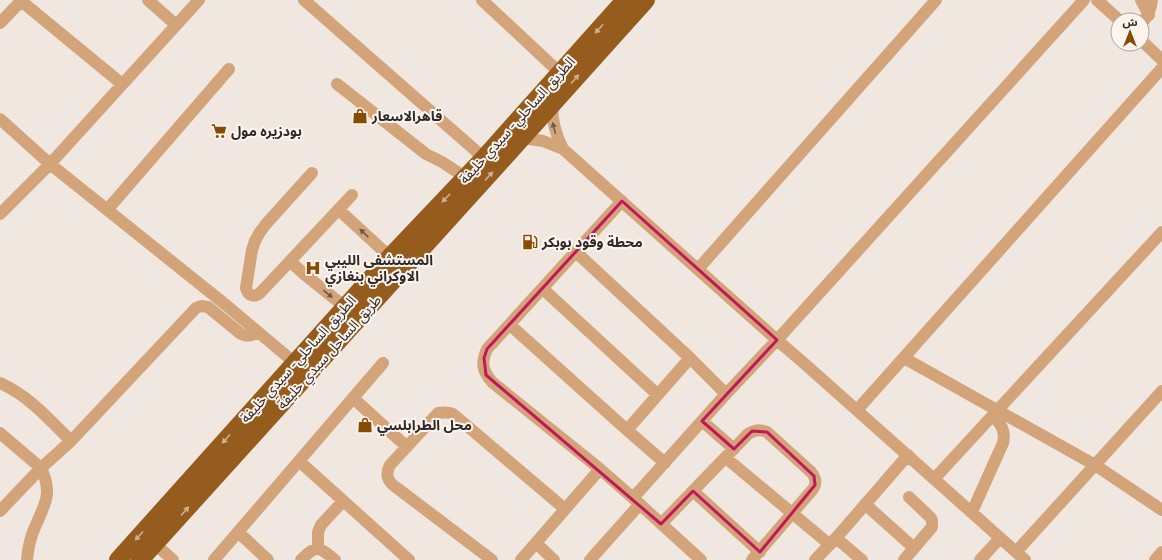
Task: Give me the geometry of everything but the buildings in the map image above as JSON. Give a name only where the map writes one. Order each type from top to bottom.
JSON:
[{"type":"highway","name":"الطريق الساحلي- سيدي خليفة","points":[[118,560],[390,257],[484,158],[625,0]]},
{"type":"highway","name":"طريق الساحل سيدي خليفة","points":[[140,560],[646,0]]},
{"type":"street","points":[[0,23],[21,0],[122,84]]},
{"type":"street","points":[[148,0],[176,25]]},
{"type":"street","points":[[0,214],[50,164],[199,0]]},
{"type":"street","points":[[304,0],[484,158]]},
{"type":"street","points":[[482,0],[560,73]]},
{"type":"street","points":[[698,269],[936,0]]},
{"type":"street","points":[[590,560],[665,463],[702,420],[777,340],[1084,0]]},
{"type":"street","points":[[1097,0],[1110,12]]},
{"type":"street","points":[[1141,0],[1144,12]]},
{"type":"street","points":[[1149,12],[1152,0]]},
{"type":"street","points":[[1150,49],[1162,60]]},
{"type":"street","points":[[857,410],[1162,68]]},
{"type":"street","points":[[107,210],[228,69]]},
{"type":"street","points":[[337,84],[426,154],[442,162],[465,178]]},
{"type":"street","points":[[552,105],[554,128],[557,138],[563,148],[1021,556],[1095,465],[1162,391]]},
{"type":"street","points":[[0,119],[50,164],[226,305],[295,363]]},
{"type":"street","points":[[522,138],[543,141],[563,148]]},
{"type":"street","points":[[312,173],[266,224],[255,241],[252,250],[246,288],[250,295],[258,295],[291,262],[352,195]]},
{"type":"street","points":[[622,201],[487,350],[483,367],[486,375],[492,382],[600,469],[700,560]]},
{"type":"street","points":[[339,210],[390,257]]},
{"type":"street","points":[[934,479],[996,414],[1162,232]]},
{"type":"street","points":[[576,252],[690,358],[726,394]]},
{"type":"street","points":[[291,262],[345,307]]},
{"type":"street","points":[[543,289],[658,395]]},
{"type":"street","points":[[0,511],[41,468],[71,441],[198,306],[203,305],[208,307],[244,336],[257,332]]},
{"type":"street","points":[[510,325],[665,463]]},
{"type":"street","points":[[627,430],[690,358]]},
{"type":"street","points":[[904,358],[996,414],[1095,465],[1162,510]]},
{"type":"street","points":[[214,560],[383,363]]},
{"type":"street","points":[[0,383],[25,397],[71,441]]},
{"type":"street","points":[[353,398],[407,447]]},
{"type":"street","points":[[492,560],[390,482],[387,477],[390,465],[434,416],[444,412],[453,414],[565,509]]},
{"type":"street","points":[[972,512],[1003,443],[1004,437],[1002,426],[996,414]]},
{"type":"street","points":[[702,420],[730,453],[793,514],[862,560]]},
{"type":"street","points":[[661,524],[693,491],[730,453],[752,431],[762,430],[767,432],[814,476],[816,480],[816,485],[756,556],[693,491]]},
{"type":"street","points":[[0,433],[41,468],[46,484],[46,500],[31,539],[27,560]]},
{"type":"street","points":[[815,560],[908,455]]},
{"type":"street","points":[[299,461],[409,560]]},
{"type":"street","points":[[521,560],[600,469]]},
{"type":"street","points":[[904,560],[932,527],[932,521],[929,516],[909,498]]},
{"type":"street","points":[[318,549],[318,532],[321,525],[343,501]]},
{"type":"street","points":[[865,504],[914,548]]},
{"type":"street","points":[[238,532],[268,560]]},
{"type":"street","points":[[980,560],[1000,538]]},
{"type":"street","points":[[536,543],[554,560]]},
{"type":"street","points":[[155,544],[173,560]]},
{"type":"street","points":[[301,560],[309,552],[318,549],[322,550],[335,560]]},
{"type":"street","points":[[1155,560],[1162,552]]},
{"type":"highlighted area","points":[[622,201],[777,340],[702,421],[734,449],[752,431],[767,432],[814,476],[815,485],[760,552],[693,491],[661,524],[486,375],[484,358],[487,349]]},
{"type":"place","name":"قاهرالاسعار","points":[[360,116]]},
{"type":"place","name":"بودزيره مول","points":[[219,131]]},
{"type":"place","name":"محطة وقود بوبكر","points":[[530,242]]},
{"type":"place","name":"المستشفى الليبي الاوكراني بنغازي","points":[[313,268]]},
{"type":"place","name":"محل الطرابلسي","points":[[365,425]]}]
